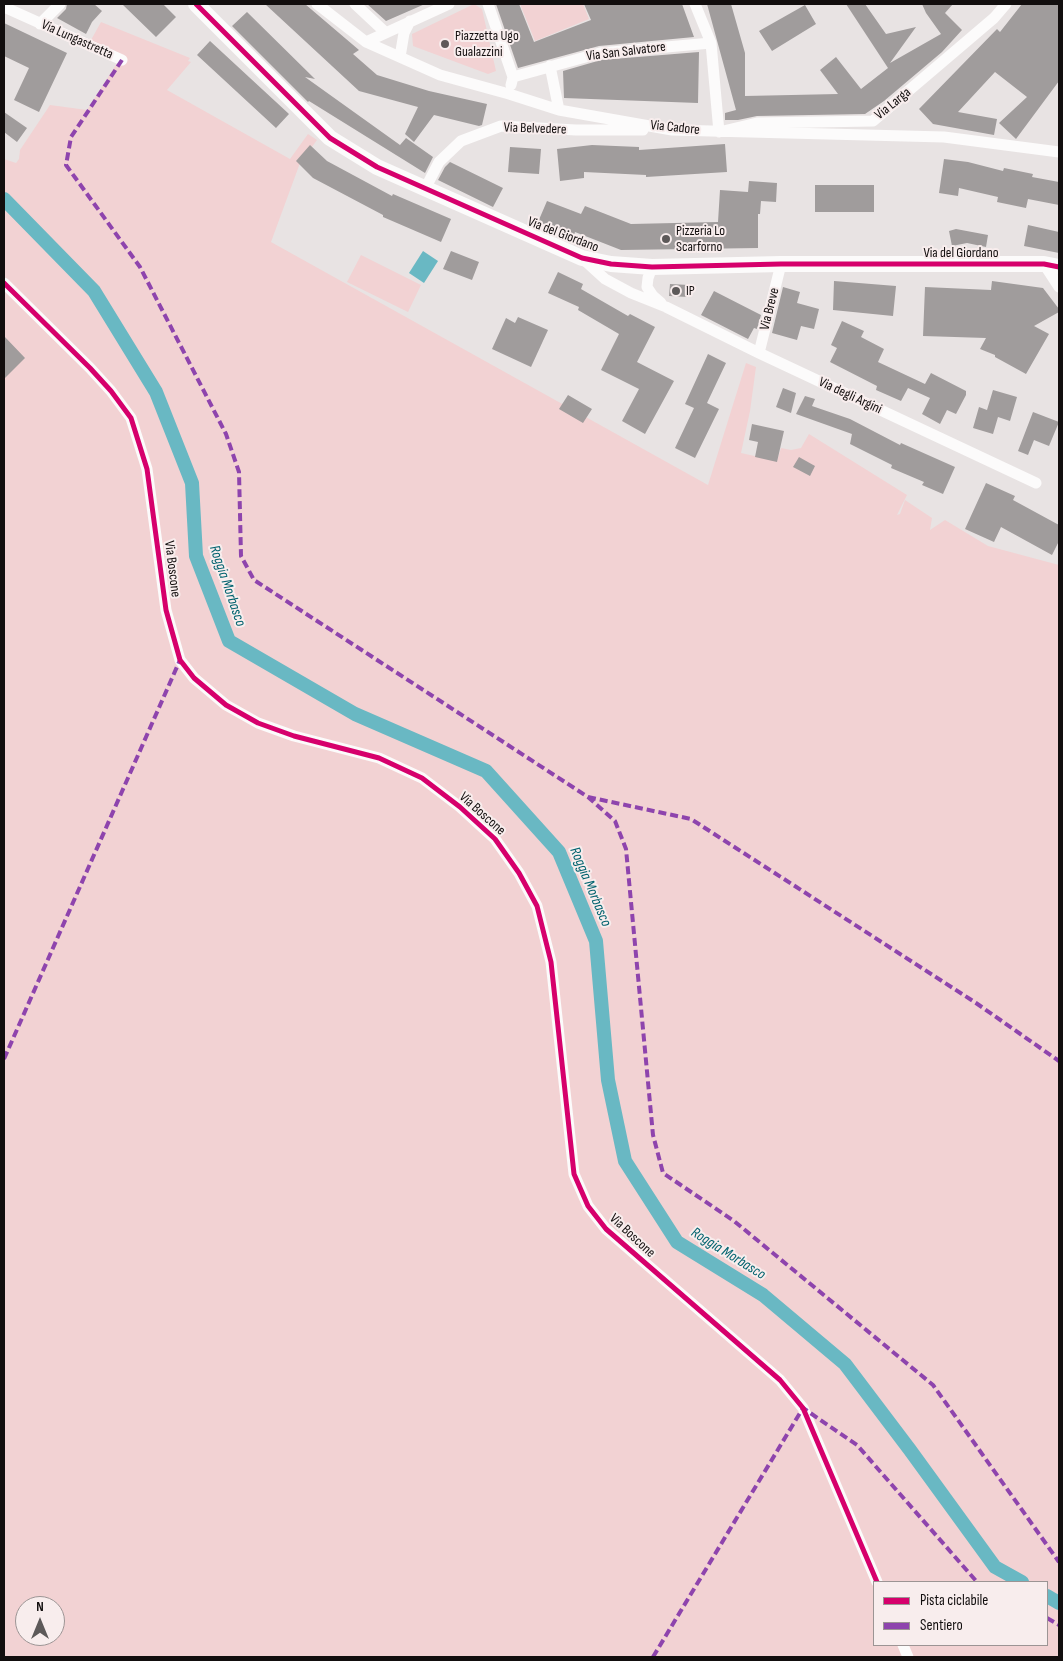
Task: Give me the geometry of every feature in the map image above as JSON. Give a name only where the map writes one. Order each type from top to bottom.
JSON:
[{"type":"street","points":[[40,24],[60,4]]},
{"type":"street","name":"Via del Giordano","points":[[196,4],[330,138],[377,167],[582,258],[612,264],[652,267],[781,264],[1052,265]]},
{"type":"street","name":"Via Cadore","points":[[317,4],[366,42],[440,75],[559,110],[672,130],[944,137],[1059,152]]},
{"type":"street","points":[[355,4],[386,32]]},
{"type":"street","points":[[366,42],[450,4]]},
{"type":"street","points":[[488,4],[513,77],[509,94]]},
{"type":"street","points":[[694,4],[711,43],[719,132]]},
{"type":"street","name":"Via Larga","points":[[719,132],[757,123],[873,121],[994,18],[1006,4]]},
{"type":"street","name":"Via Lungastretta","points":[[4,7],[122,60]]},
{"type":"street","points":[[400,57],[404,33],[410,21]]},
{"type":"street","name":"Via San Salvatore","points":[[513,77],[600,53],[711,43]]},
{"type":"street","points":[[550,66],[559,110]]},
{"type":"street","name":"Via Belvedere","points":[[425,189],[439,162],[461,141],[501,126],[576,130],[672,130]]},
{"type":"street","name":"Via degli Argini","points":[[582,258],[605,279],[631,293],[666,307],[1036,484]]},
{"type":"street","name":"Via Breve","points":[[760,353],[781,264]]},
{"type":"street","points":[[1052,265],[1059,287]]},
{"type":"street","name":"Via degli Argini","points":[[652,267],[647,287],[653,296],[666,307]]},
{"type":"street","name":"Via Boscone","points":[[4,283],[111,390],[131,418],[147,469],[166,610],[180,660],[194,678],[226,705],[258,723],[294,736],[379,758],[422,778],[460,806],[495,839],[519,873],[537,906],[551,962],[574,1174],[588,1206],[606,1229],[780,1380],[803,1408],[877,1581]]},
{"type":"shaded area","points":[[474,4],[482,9],[496,71],[488,74],[413,46],[412,34]]},
{"type":"shaded area","points":[[520,4],[583,4],[589,19],[535,41]]},
{"type":"shaded area","points":[[101,22],[190,58],[188,61],[191,62],[167,90],[290,159],[308,134],[317,140],[300,163],[271,242],[708,485],[746,363],[756,367],[750,411],[741,453],[777,461],[781,448],[791,450],[801,448],[809,434],[907,495],[897,515],[900,514],[905,500],[932,518],[930,530],[945,520],[988,546],[1059,565],[1059,1657],[4,1657],[4,159],[16,163],[19,159],[20,150],[50,105],[87,110],[117,63],[86,49]]},
{"type":"shaded area","points":[[361,255],[421,285],[408,312],[347,282]]},
{"type":"water","points":[[423,251],[438,261],[424,283],[409,273]]},
{"type":"building","points":[[67,4],[94,4],[102,11],[92,22],[86,34],[57,18],[66,9]]},
{"type":"building","points":[[122,4],[163,4],[176,17],[156,37]]},
{"type":"building","points":[[265,4],[305,4],[359,50],[353,54],[377,75],[429,91],[487,104],[482,125],[479,126],[434,115],[414,142],[405,134],[418,107],[359,91]]},
{"type":"building","points":[[367,4],[425,4],[386,21]]},
{"type":"building","points":[[496,4],[519,4],[534,42],[591,20],[584,4],[682,4],[694,37],[599,46],[518,68]]},
{"type":"building","points":[[707,4],[731,4],[745,53],[745,96],[838,94],[820,70],[836,57],[861,89],[888,68],[846,4],[865,4],[886,34],[916,27],[890,63],[941,34],[922,4],[953,4],[945,13],[962,30],[942,52],[884,101],[865,114],[757,116],[738,120],[725,120],[725,113],[736,110]]},
{"type":"building","points":[[1022,4],[1059,4],[1059,81],[1016,139],[999,123],[1027,97],[995,72],[958,112],[997,119],[994,135],[933,124],[919,109],[997,29],[1000,32]]},
{"type":"building","points":[[805,5],[816,24],[772,51],[759,31]]},
{"type":"building","points":[[247,12],[315,79],[305,77],[400,145],[406,138],[433,157],[425,173],[308,102],[232,26]]},
{"type":"building","points":[[4,23],[67,53],[39,112],[14,100],[29,68],[4,56]]},
{"type":"building","points":[[210,41],[289,114],[276,128],[197,55]]},
{"type":"building","points":[[699,52],[698,103],[564,98],[563,71],[601,60]]},
{"type":"building","points":[[4,112],[27,128],[17,142],[4,132]]},
{"type":"building","points":[[725,144],[727,172],[646,177],[646,175],[584,172],[584,178],[560,181],[557,149],[592,145],[639,147],[639,150]]},
{"type":"building","points":[[310,145],[327,161],[392,196],[393,194],[451,219],[441,242],[383,217],[383,215],[313,178],[296,161]]},
{"type":"building","points":[[510,147],[541,149],[539,174],[508,172]]},
{"type":"building","points":[[944,159],[968,162],[1003,171],[1004,168],[1033,174],[1032,177],[1059,182],[1059,205],[1028,199],[1026,208],[997,202],[998,197],[959,188],[958,196],[939,193]]},
{"type":"building","points":[[450,162],[503,188],[493,207],[438,180]]},
{"type":"building","points":[[749,181],[777,183],[776,202],[761,201],[760,214],[758,214],[758,248],[621,250],[575,232],[574,235],[538,222],[547,201],[581,214],[585,206],[631,224],[718,222],[720,190],[748,192]]},
{"type":"building","points":[[815,185],[874,185],[874,212],[815,212]]},
{"type":"building","points":[[1028,225],[1059,232],[1059,253],[1024,246]]},
{"type":"building","points":[[956,229],[988,235],[986,247],[967,243],[952,246],[949,231]]},
{"type":"building","points":[[451,251],[479,262],[472,280],[443,269]]},
{"type":"building","points":[[558,272],[583,284],[581,289],[628,316],[630,314],[655,327],[637,362],[674,381],[645,434],[622,421],[639,389],[601,370],[619,334],[578,310],[579,307],[548,293]]},
{"type":"building","points":[[834,281],[896,286],[893,316],[833,310]]},
{"type":"building","points":[[992,281],[1043,288],[1059,309],[1059,312],[1034,326],[1049,334],[1026,374],[995,357],[995,355],[980,349],[986,338],[923,336],[925,287],[991,290]]},
{"type":"building","points":[[670,284],[689,285],[688,297],[669,296]]},
{"type":"building","points":[[783,287],[800,292],[797,303],[819,309],[814,329],[801,326],[797,340],[772,333]]},
{"type":"building","points":[[714,291],[761,315],[757,329],[754,328],[748,339],[701,315]]},
{"type":"building","points":[[518,317],[548,330],[531,367],[492,349],[506,318],[515,323]]},
{"type":"building","points":[[842,321],[864,331],[861,337],[884,349],[878,362],[925,384],[931,373],[966,391],[966,395],[956,414],[947,410],[940,424],[922,414],[930,398],[908,388],[901,401],[876,390],[877,386],[830,362],[837,348],[831,345]]},
{"type":"building","points":[[4,336],[25,358],[4,379]]},
{"type":"building","points":[[708,354],[726,363],[707,403],[719,409],[695,458],[675,448],[694,408],[685,404]]},
{"type":"building","points":[[783,388],[796,393],[791,413],[776,407]]},
{"type":"building","points":[[993,390],[1017,397],[1010,421],[998,417],[993,434],[973,428],[979,407],[987,410]]},
{"type":"building","points":[[568,395],[592,409],[583,423],[559,409]]},
{"type":"building","points":[[805,396],[815,399],[812,406],[850,419],[900,445],[901,443],[955,467],[943,494],[922,485],[924,482],[891,468],[892,465],[850,444],[852,434],[796,414]]},
{"type":"building","points":[[1033,412],[1059,422],[1049,446],[1034,440],[1028,455],[1018,451]]},
{"type":"building","points":[[752,424],[784,431],[777,462],[755,457],[758,442],[749,440]]},
{"type":"building","points":[[799,457],[815,466],[810,476],[793,467]]},
{"type":"building","points":[[986,483],[1015,496],[1013,500],[1059,525],[1059,541],[1052,555],[1001,527],[994,542],[965,529]]},
{"type":"waterway","name":"Roggia Morbasco","points":[[4,199],[94,291],[156,392],[192,483],[196,556],[229,641],[355,714],[486,771],[559,852],[596,941],[608,1080],[625,1161],[677,1242],[763,1295],[845,1364],[995,1567],[1020,1581]]},
{"type":"waterway","name":"Roggia Morbasco","points":[[1048,1597],[1059,1603]]},
{"type":"marked path","points":[[122,60],[71,137],[66,165],[140,267],[226,434],[239,472],[241,556],[254,580],[588,797],[615,821],[626,849],[653,1135],[663,1173],[734,1221],[933,1385],[1059,1562]]},
{"type":"marked path","points":[[4,1059],[180,660]]},
{"type":"marked path","points":[[588,797],[691,819],[976,1003],[1059,1061]]},
{"type":"marked path","points":[[653,1657],[803,1408],[857,1445],[976,1581]]},
{"type":"marked path","points":[[1048,1619],[1059,1625]]},
{"type":"cycle path","points":[[196,4],[330,138],[377,167],[582,258],[611,264],[652,267],[781,264],[1044,264],[1059,267]]},
{"type":"cycle path","points":[[4,283],[90,368],[111,391],[131,418],[147,469],[166,610],[180,660],[194,678],[226,705],[258,723],[294,736],[379,758],[422,778],[460,807],[495,839],[519,873],[537,906],[551,962],[574,1174],[588,1206],[606,1229],[780,1380],[803,1408],[877,1581]]},
{"type":"place","name":"Piazzetta Ugo Gualazzini","points":[[445,44]]},
{"type":"place","name":"Pizzeria Lo Scarforno","points":[[666,239]]},
{"type":"place","name":"IP","points":[[676,291]]}]
